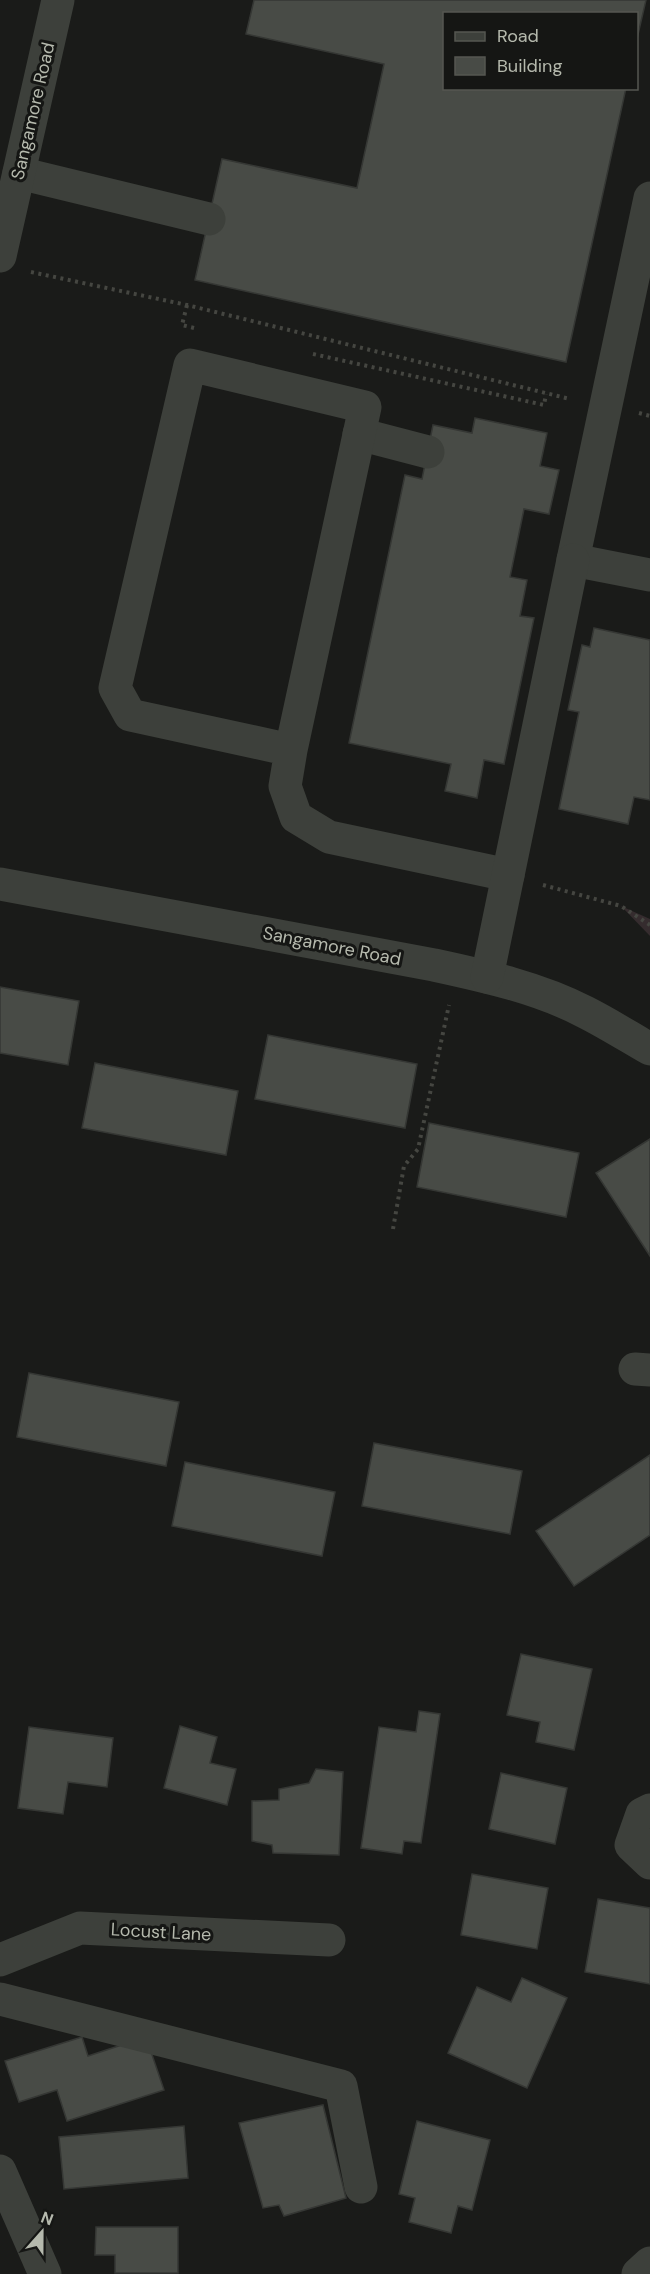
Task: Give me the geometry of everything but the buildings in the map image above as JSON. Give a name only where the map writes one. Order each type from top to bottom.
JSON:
[{"type":"street","name":"Sangamore Road","points":[[0,256],[58,0]]},
{"type":"street","points":[[19,173],[209,219]]},
{"type":"street","points":[[487,977],[650,198]]},
{"type":"street","points":[[291,750],[130,715],[115,688],[190,365],[362,421],[428,452]]},
{"type":"street","points":[[362,421],[285,786],[296,818],[329,837],[508,875]]},
{"type":"street","points":[[573,560],[650,575]]},
{"type":"street","name":"Sangamore Road","points":[[0,884],[434,965],[487,977],[584,1011],[650,1049]]},
{"type":"street","points":[[650,1810],[642,1814],[632,1845],[650,1863]]},
{"type":"street","name":"Locust Lane","points":[[0,1960],[80,1928],[329,1940]]},
{"type":"street","points":[[0,1999],[341,2086],[361,2187]]},
{"type":"street","points":[[0,2171],[45,2274]]},
{"type":"street","points":[[638,2274],[650,2263]]},
{"type":"path","points":[[30,272],[187,305],[546,394],[606,406]]},
{"type":"path","points":[[182,325],[187,305]]},
{"type":"path","points":[[305,353],[544,405],[546,394]]},
{"type":"path","points":[[508,875],[621,906],[650,925]]},
{"type":"path","points":[[393,1229],[404,1166],[418,1149],[450,1004]]},
{"type":"shaded area","points":[[621,906],[650,919],[650,936]]}]
